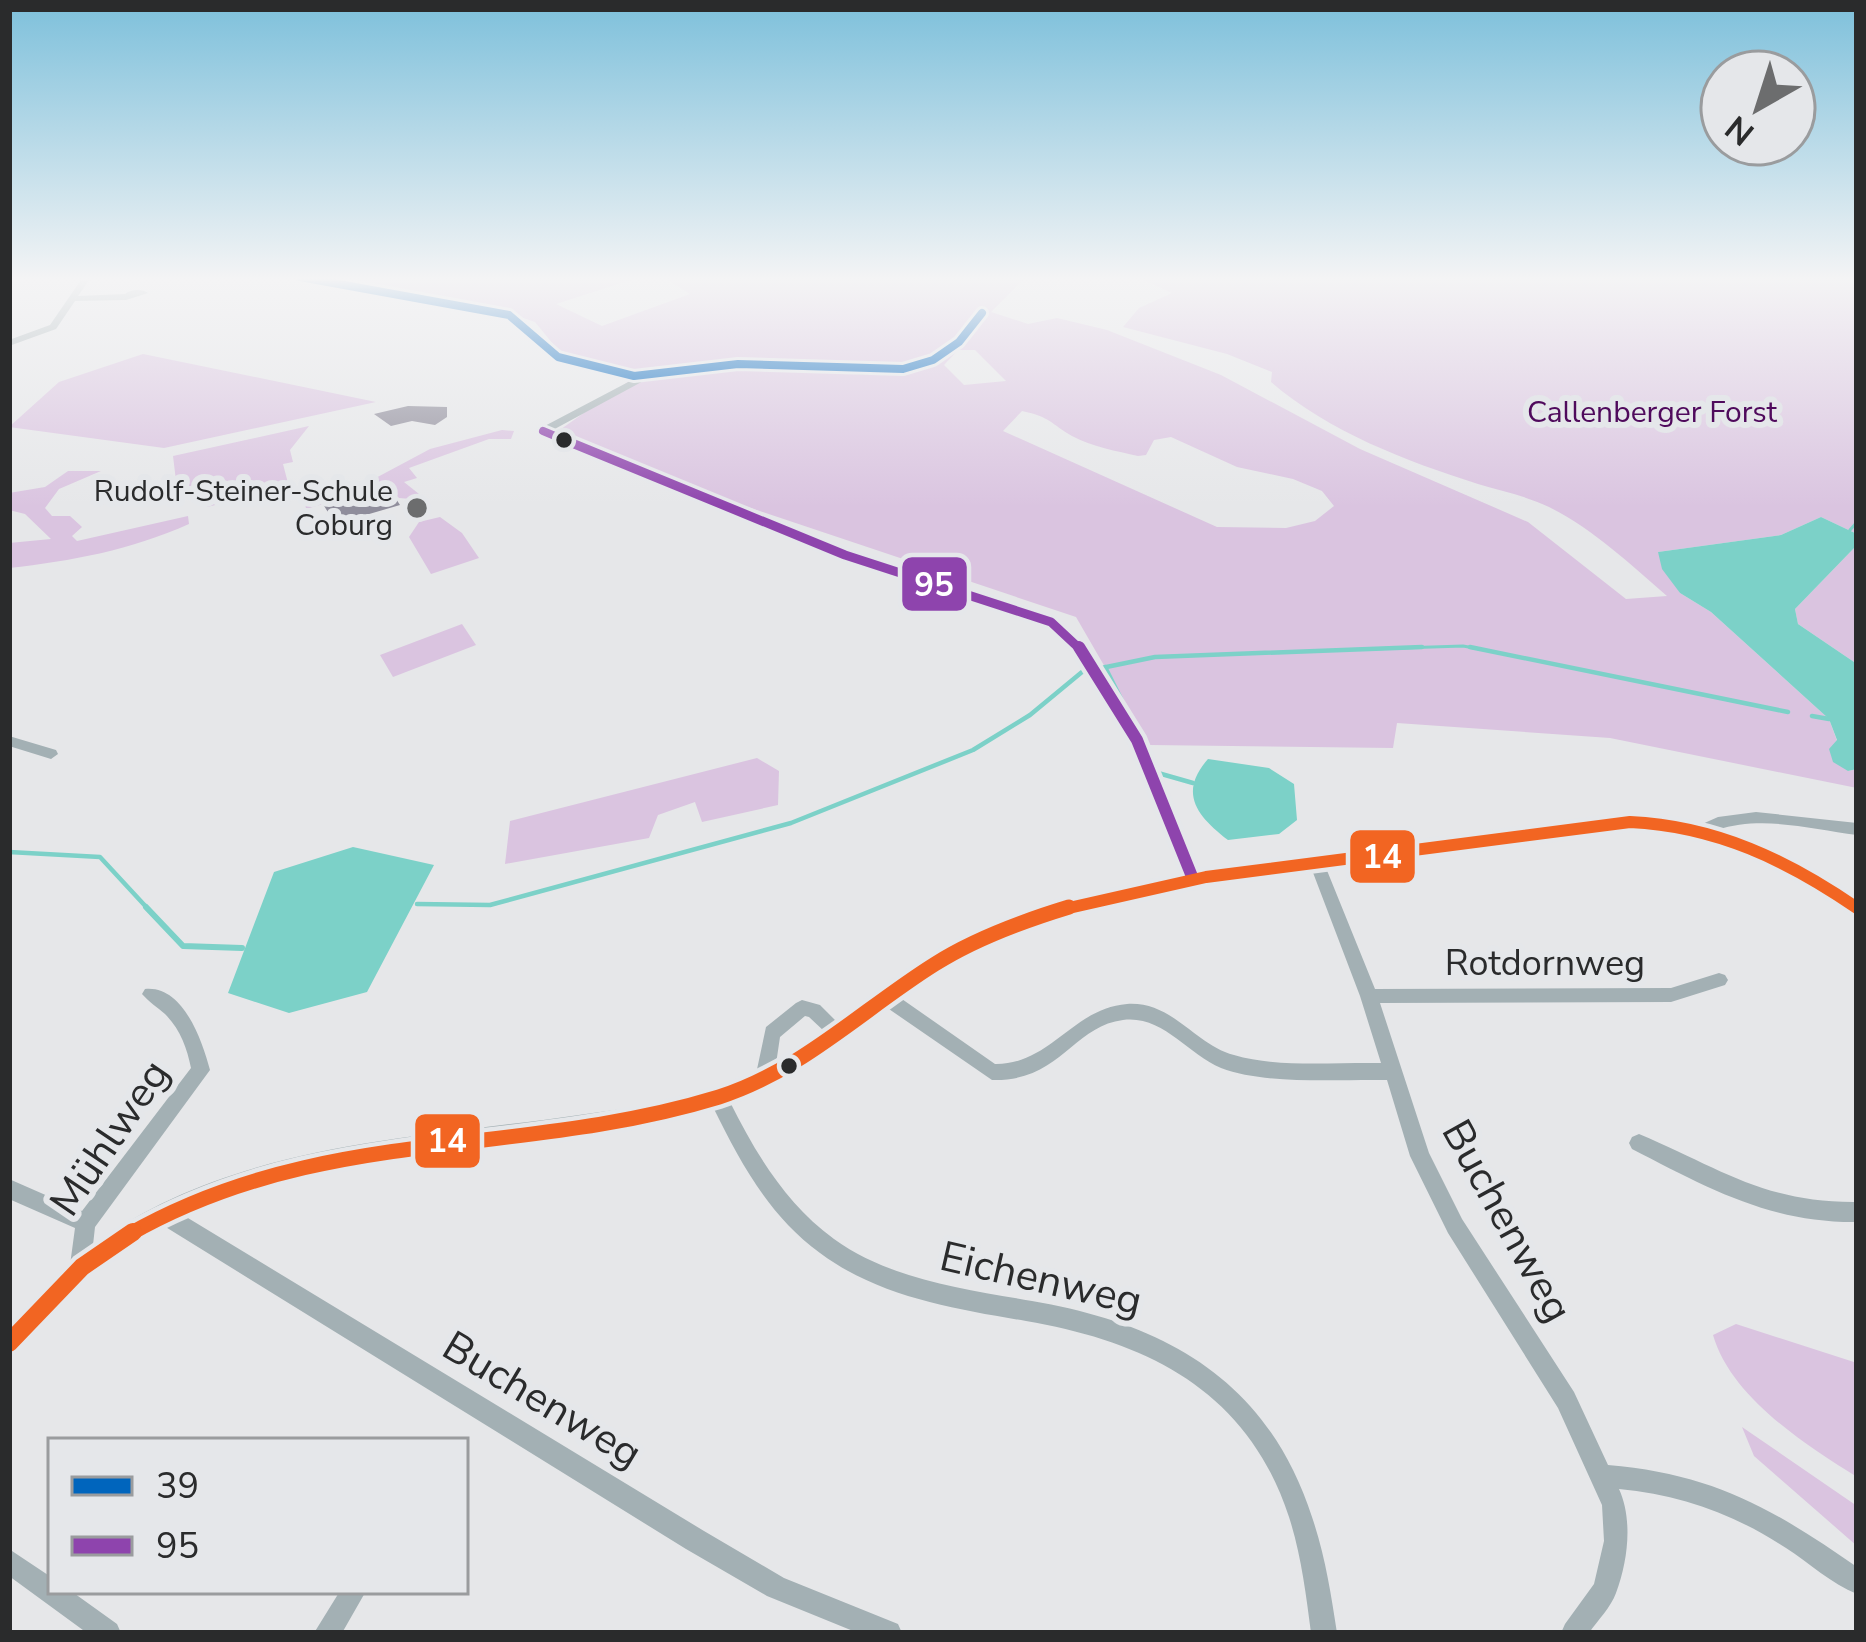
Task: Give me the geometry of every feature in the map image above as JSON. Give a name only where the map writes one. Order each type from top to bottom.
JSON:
[{"type":"street","points":[[555,354],[617,374],[645,376],[742,364],[893,373],[942,354]]},
{"type":"street","points":[[617,374],[622,388]]},
{"type":"street","points":[[645,376],[544,431],[845,555],[1051,622],[1100,676],[1148,767],[1192,878]]},
{"type":"street","points":[[9,741],[51,754]]},
{"type":"street","points":[[1701,831],[1712,824],[1754,819],[1857,830]]},
{"type":"street","points":[[9,1343],[105,1248],[165,1214],[256,1178],[340,1155],[718,1098],[794,1063],[947,956],[1042,915],[1192,878],[1316,859],[1453,848],[1594,822],[1701,831],[1784,860],[1857,908]]},
{"type":"street","name":"Buchenweg","points":[[1316,859],[1369,996],[1389,1072],[1420,1156],[1455,1226],[1566,1400],[1605,1476],[1614,1504],[1616,1540],[1605,1590],[1574,1633]]},
{"type":"street","name":"Rotdornweg","points":[[1369,996],[1671,995],[1719,980]]},
{"type":"street","name":"Mühlweg","points":[[79,1271],[86,1223],[202,1070],[193,1036],[175,1008],[151,994]]},
{"type":"street","points":[[884,996],[992,1072],[1004,1074],[1030,1069],[1086,1029],[1125,1012],[1164,1020],[1232,1064],[1389,1072]]},
{"type":"street","points":[[764,1078],[772,1033],[802,1008],[814,1010],[835,1030]]},
{"type":"street","name":"Eichenweg","points":[[718,1098],[753,1172],[775,1201],[852,1262],[918,1292],[1118,1330],[1185,1360],[1234,1398],[1274,1452],[1299,1502],[1317,1562],[1324,1633]]},
{"type":"street","points":[[1639,1142],[1759,1199],[1802,1210],[1857,1212]]},
{"type":"street","points":[[9,1189],[86,1223]]},
{"type":"street","name":"Buchenweg","points":[[165,1214],[776,1587],[889,1633]]},
{"type":"street","points":[[1605,1476],[1695,1487],[1743,1506],[1857,1582]]},
{"type":"street","points":[[9,1562],[48,1590]]},
{"type":"street","points":[[54,1594],[108,1633]]},
{"type":"street","points":[[327,1633],[352,1594]]},
{"type":"green space","points":[[143,354],[376,402],[164,448],[9,427],[59,382]]},
{"type":"green space","name":"Callenberger Forst","points":[[570,354],[955,354],[944,365],[964,385],[1006,381],[979,354],[1167,354],[1221,375],[1360,449],[1528,522],[1626,599],[1667,596],[1596,536],[1549,507],[1369,443],[1294,400],[1271,382],[1272,372],[1226,354],[1857,354],[1857,534],[1821,517],[1781,535],[1658,552],[1680,593],[1711,612],[1829,719],[1848,771],[1857,769],[1857,788],[1610,738],[1397,723],[1393,748],[1150,745],[1076,617],[724,499],[554,434],[639,374]],"holes":[[[1022,411],[1045,418],[1088,443],[1138,456],[1146,455],[1154,440],[1171,437],[1237,467],[1293,479],[1322,491],[1334,506],[1315,521],[1286,528],[1217,527],[1003,431]]]},
{"type":"green space","points":[[309,426],[290,450],[293,462],[283,464],[289,487],[207,507],[205,492],[189,495],[188,489],[204,483],[177,489],[173,456]]},
{"type":"green space","points":[[514,431],[511,439],[489,439],[409,468],[417,478],[404,482],[419,494],[411,499],[399,498],[387,485],[306,509],[305,502],[357,488],[430,449]]},
{"type":"green space","points":[[68,471],[101,471],[59,489],[45,508],[52,516],[70,516],[82,527],[72,536],[77,541],[188,516],[189,524],[101,553],[9,568],[9,543],[51,539],[25,514],[9,510],[9,493],[45,487]]},
{"type":"green space","points":[[440,517],[462,533],[479,558],[431,574],[409,537],[419,522]]},
{"type":"green space","points":[[1857,545],[1857,664],[1798,624],[1795,609]]},
{"type":"green space","points":[[462,624],[476,645],[393,677],[380,655]]},
{"type":"green space","points":[[757,758],[779,771],[778,805],[702,822],[695,802],[658,815],[649,838],[505,864],[510,821]]},
{"type":"green space","points":[[1736,1324],[1857,1363],[1857,1477],[1772,1417],[1736,1379],[1713,1335]]},
{"type":"green space","points":[[1742,1427],[1857,1506],[1857,1546],[1754,1456]]},
{"type":"water","points":[[1821,517],[1857,534],[1857,545],[1795,609],[1798,624],[1857,664],[1857,769],[1848,771],[1833,762],[1829,749],[1837,740],[1829,719],[1711,612],[1680,593],[1662,569],[1658,552],[1781,535]]},
{"type":"water","points":[[1208,759],[1269,768],[1294,784],[1297,820],[1279,834],[1228,840],[1195,803],[1194,783]]},
{"type":"water","points":[[353,847],[434,865],[367,992],[289,1013],[228,993],[274,872]]},
{"type":"building","points":[[408,406],[447,407],[447,417],[435,425],[412,421],[391,426],[374,414]]},
{"type":"building","points":[[387,485],[400,505],[335,524],[323,504]]},
{"type":"waterway","points":[[1850,530],[1857,522]]},
{"type":"waterway","points":[[1365,649],[1422,647]]},
{"type":"waterway","points":[[1470,647],[1482,649]]},
{"type":"waterway","points":[[1105,667],[1155,657],[1365,649]]},
{"type":"waterway","points":[[1338,650],[1365,649]]},
{"type":"waterway","points":[[1365,649],[1482,649]]},
{"type":"waterway","points":[[1482,649],[1788,712]]},
{"type":"waterway","points":[[417,904],[490,905],[791,823],[973,750],[1030,715],[1082,672],[1105,667]]},
{"type":"waterway","points":[[1105,667],[1158,773],[1193,783]]},
{"type":"waterway","points":[[1812,716],[1829,719]]},
{"type":"waterway","points":[[9,852],[100,857],[149,910]]},
{"type":"waterway","points":[[146,907],[183,946],[242,948]]},
{"type":"transit line","name":"39","points":[[553,354],[589,368],[634,376],[738,364],[871,372],[903,369],[942,354]]},
{"type":"transit line","name":"95","points":[[543,431],[845,555],[1051,622],[1076,644],[1119,704],[1193,879]]},
{"type":"transit line","name":"14","points":[[9,1343],[95,1256],[178,1206],[251,1178],[327,1159],[640,1115],[716,1098],[784,1069],[972,943],[1029,919],[1146,887],[1630,822],[1685,827],[1737,842],[1787,864],[1857,908]]},
{"type":"place","name":"Rudolf-Steiner-Schule Coburg","points":[[417,508]]}]
